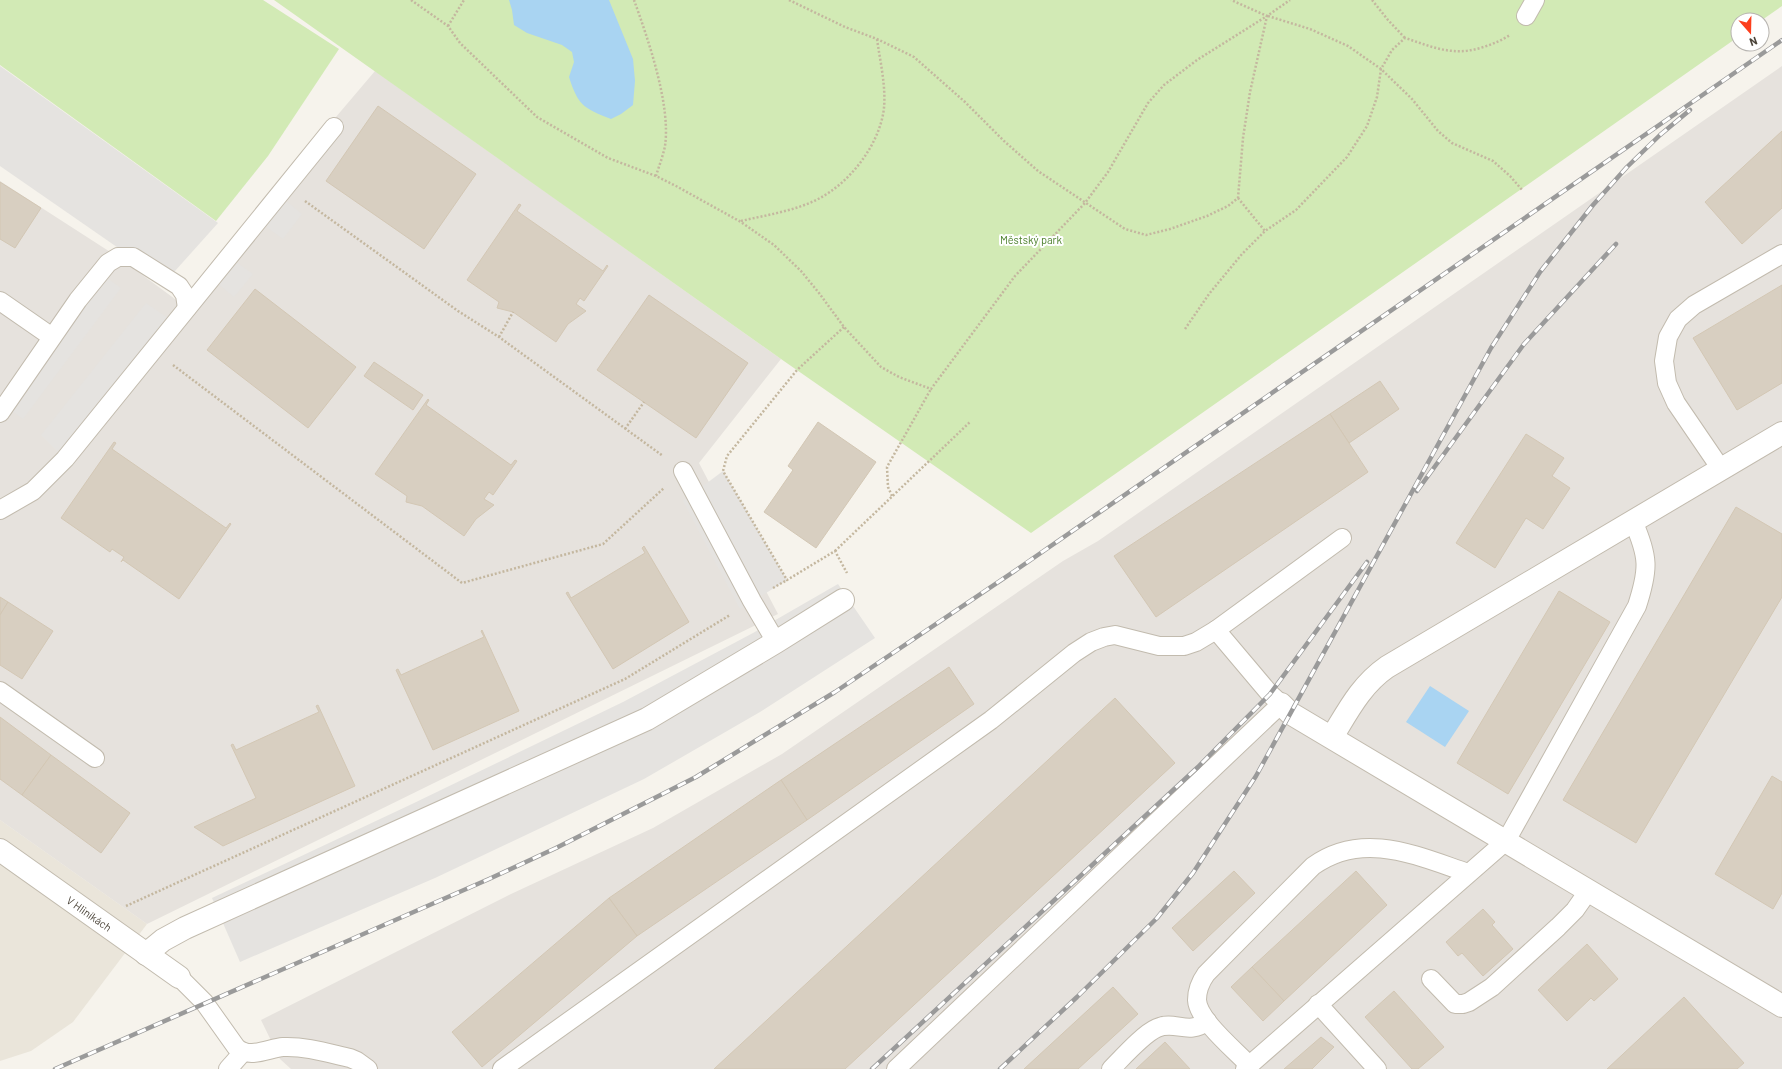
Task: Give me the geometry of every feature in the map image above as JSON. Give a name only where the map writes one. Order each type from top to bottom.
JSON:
[{"type":"street","points":[[1332,737],[1362,688],[1374,676],[1782,433]]},
{"type":"street","points":[[146,954],[163,940],[185,928],[641,722],[844,600]]},
{"type":"street","points":[[1281,704],[1290,713],[1782,1006]]},
{"type":"street","name":"V Hliníkách","points":[[0,850],[179,977]]},
{"type":"lane","points":[[1526,16],[1535,0]]},
{"type":"lane","points":[[0,510],[33,491],[65,459],[334,127]]},
{"type":"lane","points":[[1720,469],[1676,403],[1667,382],[1664,360],[1668,337],[1678,319],[1694,305],[1782,254]]},
{"type":"lane","points":[[0,413],[78,300],[108,263],[118,257],[133,257],[180,286],[185,295],[187,308]]},
{"type":"lane","points":[[0,300],[52,337]]},
{"type":"lane","points":[[683,471],[752,601],[776,642]]},
{"type":"lane","points":[[1468,873],[1387,848],[1355,849],[1332,854],[1304,874],[1206,974],[1198,991],[1197,1001],[1200,1011],[1247,1067],[1506,841],[1637,606],[1645,580],[1646,559],[1642,542],[1633,521]]},
{"type":"lane","points":[[502,1069],[991,720],[1074,652],[1091,642],[1115,635],[1159,646],[1184,646],[1196,642],[1216,630],[1342,538]]},
{"type":"lane","points":[[896,1069],[1281,704],[1270,694],[1216,630]]},
{"type":"lane","points":[[0,691],[94,758]]},
{"type":"lane","points":[[1431,979],[1455,1004],[1469,1002],[1492,986],[1558,928],[1575,910],[1589,890]]},
{"type":"lane","points":[[179,977],[204,1002],[236,1047],[243,1052],[254,1053],[282,1047],[303,1048],[350,1058],[368,1069]]},
{"type":"lane","points":[[1318,1004],[1377,1069]]},
{"type":"lane","points":[[1111,1069],[1149,1033],[1157,1028],[1167,1026],[1190,1028],[1197,1027],[1207,1021]]},
{"type":"lane","points":[[228,1069],[243,1052]]},
{"type":"path","points":[[411,0],[448,26],[460,43],[537,117],[608,158],[656,176],[741,222],[774,245],[801,271],[844,327],[881,367],[899,377],[931,389]]},
{"type":"path","points":[[448,26],[464,0]]},
{"type":"path","points":[[634,0],[647,34],[662,96],[666,122],[664,146],[656,176]]},
{"type":"path","points":[[789,0],[845,27],[877,39],[914,57],[1038,171],[1125,229],[1146,235],[1207,216],[1228,206],[1238,198]]},
{"type":"path","points":[[1231,0],[1267,16],[1310,29],[1348,46],[1381,69],[1412,99],[1438,131],[1452,143],[1493,161],[1510,176],[1523,192]]},
{"type":"path","points":[[892,496],[888,487],[887,467],[931,389],[1015,276],[1085,203],[1108,172],[1148,103],[1164,85],[1197,60],[1290,0]]},
{"type":"path","points":[[1372,0],[1405,38],[1434,47],[1455,51],[1478,48],[1498,43],[1514,32],[1526,16]]},
{"type":"path","points":[[1265,231],[1238,198],[1243,138],[1250,92],[1267,16]]},
{"type":"path","points":[[1185,329],[1209,294],[1242,254],[1265,231],[1296,210],[1347,156],[1368,126],[1377,97],[1381,69],[1392,50],[1405,38]]},
{"type":"path","points":[[741,222],[817,199],[835,188],[856,168],[879,129],[884,108],[883,79],[877,39]]},
{"type":"path","points":[[171,362],[462,583],[603,544],[683,471],[499,337],[458,311],[285,187]]},
{"type":"path","points":[[499,337],[513,312]]},
{"type":"path","points":[[786,580],[723,471],[727,456],[797,370],[844,327]]},
{"type":"path","points":[[625,429],[644,402]]},
{"type":"path","points":[[97,919],[625,679],[835,551],[970,422]]},
{"type":"path","points":[[835,551],[850,578],[844,600]]},
{"type":"shaded area","points":[[0,66],[218,223],[166,281],[0,166]]},
{"type":"shaded area","points":[[1782,66],[1782,1069],[291,1069],[280,1059],[261,1020],[511,894],[653,828],[782,754],[1063,561],[1098,541]]},
{"type":"shaded area","points":[[375,71],[781,359],[699,463],[778,614],[147,924],[0,820],[0,181],[118,257],[179,302]]},
{"type":"shaded area","points":[[279,195],[302,214],[283,239],[258,221]]},
{"type":"shaded area","points":[[229,257],[253,274],[234,297],[211,278]]},
{"type":"shaded area","points":[[100,273],[121,288],[23,419],[5,406]]},
{"type":"shaded area","points":[[146,303],[175,323],[65,459],[41,435]]},
{"type":"shaded area","points":[[723,471],[787,580],[740,609],[683,501]]},
{"type":"shaded area","points":[[838,584],[875,638],[760,712],[644,779],[435,878],[240,962],[212,898],[412,804],[623,702],[753,633]]},
{"type":"shaded area","points":[[0,820],[147,924],[73,1022],[31,1051],[0,1061]]},
{"type":"green space","points":[[0,0],[263,0],[339,49],[268,156],[216,221],[0,65]]},
{"type":"green space","name":"Městský park","points":[[274,0],[1782,0],[1782,6],[1770,14],[1770,12],[1730,12],[1730,43],[1031,533],[781,359]]},
{"type":"water","points":[[509,0],[609,0],[633,59],[635,81],[633,105],[611,119],[594,112],[583,104],[575,94],[569,77],[574,62],[572,52],[562,45],[527,33],[514,25]]},
{"type":"water","points":[[1430,686],[1469,711],[1445,747],[1406,722]]},
{"type":"building","points":[[378,106],[476,174],[424,249],[326,181]]},
{"type":"building","points":[[1782,131],[1782,208],[1742,244],[1705,202]]},
{"type":"building","points":[[0,182],[41,208],[15,248],[0,239]]},
{"type":"building","points":[[519,204],[521,205],[517,211],[603,271],[607,265],[608,266],[584,301],[580,298],[576,304],[586,311],[568,324],[556,342],[513,312],[497,308],[499,302],[467,280]]},
{"type":"building","points":[[1782,285],[1782,383],[1737,410],[1693,338]]},
{"type":"building","points":[[255,289],[356,367],[308,428],[207,350]]},
{"type":"building","points":[[649,295],[748,363],[696,438],[597,370]]},
{"type":"building","points":[[374,362],[423,395],[413,410],[364,376]]},
{"type":"building","points":[[1380,381],[1399,409],[1349,443],[1330,414]]},
{"type":"building","points":[[428,399],[429,400],[426,405],[511,465],[515,460],[517,461],[493,495],[489,492],[484,499],[494,505],[476,519],[464,536],[422,506],[406,502],[407,496],[375,474]]},
{"type":"building","points":[[1330,414],[1368,472],[1156,617],[1114,556]]},
{"type":"building","points":[[818,422],[876,462],[816,548],[764,512],[793,470],[788,466]]},
{"type":"building","points":[[1526,434],[1564,458],[1552,476],[1570,488],[1543,529],[1526,518],[1495,568],[1456,543]]},
{"type":"building","points":[[114,442],[116,443],[112,449],[226,528],[230,523],[231,524],[179,599],[123,560],[121,562],[124,557],[112,549],[110,552],[61,518]]},
{"type":"building","points":[[1736,507],[1782,534],[1782,597],[1636,843],[1563,800]]},
{"type":"building","points":[[644,546],[689,622],[613,669],[566,593],[568,592],[571,598],[645,553],[642,548]]},
{"type":"building","points":[[1559,591],[1610,622],[1508,794],[1457,763]]},
{"type":"building","points":[[0,597],[8,602],[0,615]]},
{"type":"building","points":[[8,602],[53,631],[22,679],[0,665],[0,615]]},
{"type":"building","points":[[482,630],[519,711],[433,750],[396,670],[398,669],[401,675],[484,637],[481,631]]},
{"type":"building","points":[[949,667],[974,704],[807,820],[781,780]]},
{"type":"building","points":[[1115,698],[1175,763],[845,1069],[714,1069]]},
{"type":"building","points":[[318,705],[355,786],[223,846],[194,827],[256,798],[231,745],[233,744],[236,750],[319,712],[316,706]]},
{"type":"building","points":[[0,717],[51,755],[22,795],[0,779]]},
{"type":"building","points":[[51,755],[130,813],[101,853],[22,795]]},
{"type":"building","points":[[1772,776],[1782,782],[1782,893],[1773,909],[1715,874]]},
{"type":"building","points":[[781,780],[807,820],[637,936],[609,898]]},
{"type":"building","points":[[1234,871],[1255,893],[1193,951],[1172,928]]},
{"type":"building","points":[[1356,871],[1387,905],[1284,1001],[1252,967]]},
{"type":"building","points":[[609,898],[637,936],[482,1067],[452,1032]]},
{"type":"building","points":[[1483,909],[1495,922],[1492,925],[1513,949],[1483,976],[1462,953],[1458,956],[1446,942]]},
{"type":"building","points":[[1587,944],[1618,979],[1594,1001],[1591,998],[1567,1021],[1538,990]]},
{"type":"building","points":[[1252,967],[1284,1001],[1263,1021],[1231,987]]},
{"type":"building","points":[[1113,987],[1138,1014],[1078,1069],[1024,1069]]},
{"type":"building","points":[[1394,991],[1444,1047],[1418,1069],[1412,1069],[1365,1017]]},
{"type":"building","points":[[1684,997],[1744,1063],[1737,1069],[1607,1069]]},
{"type":"building","points":[[1321,1037],[1334,1047],[1312,1069],[1284,1069]]},
{"type":"building","points":[[1165,1042],[1190,1069],[1136,1069]]},
{"type":"railway","points":[[55,1069],[489,879],[556,848],[696,777],[835,692],[1019,568],[1782,40]]},
{"type":"railway","points":[[1000,1069],[1077,997],[1157,918],[1193,873],[1256,776],[1491,348],[1540,272],[1593,205],[1627,167],[1660,135],[1690,110]]},
{"type":"railway","points":[[1417,491],[1524,344],[1616,244]]},
{"type":"railway","points":[[872,1069],[1198,767],[1270,694],[1367,562]]}]
